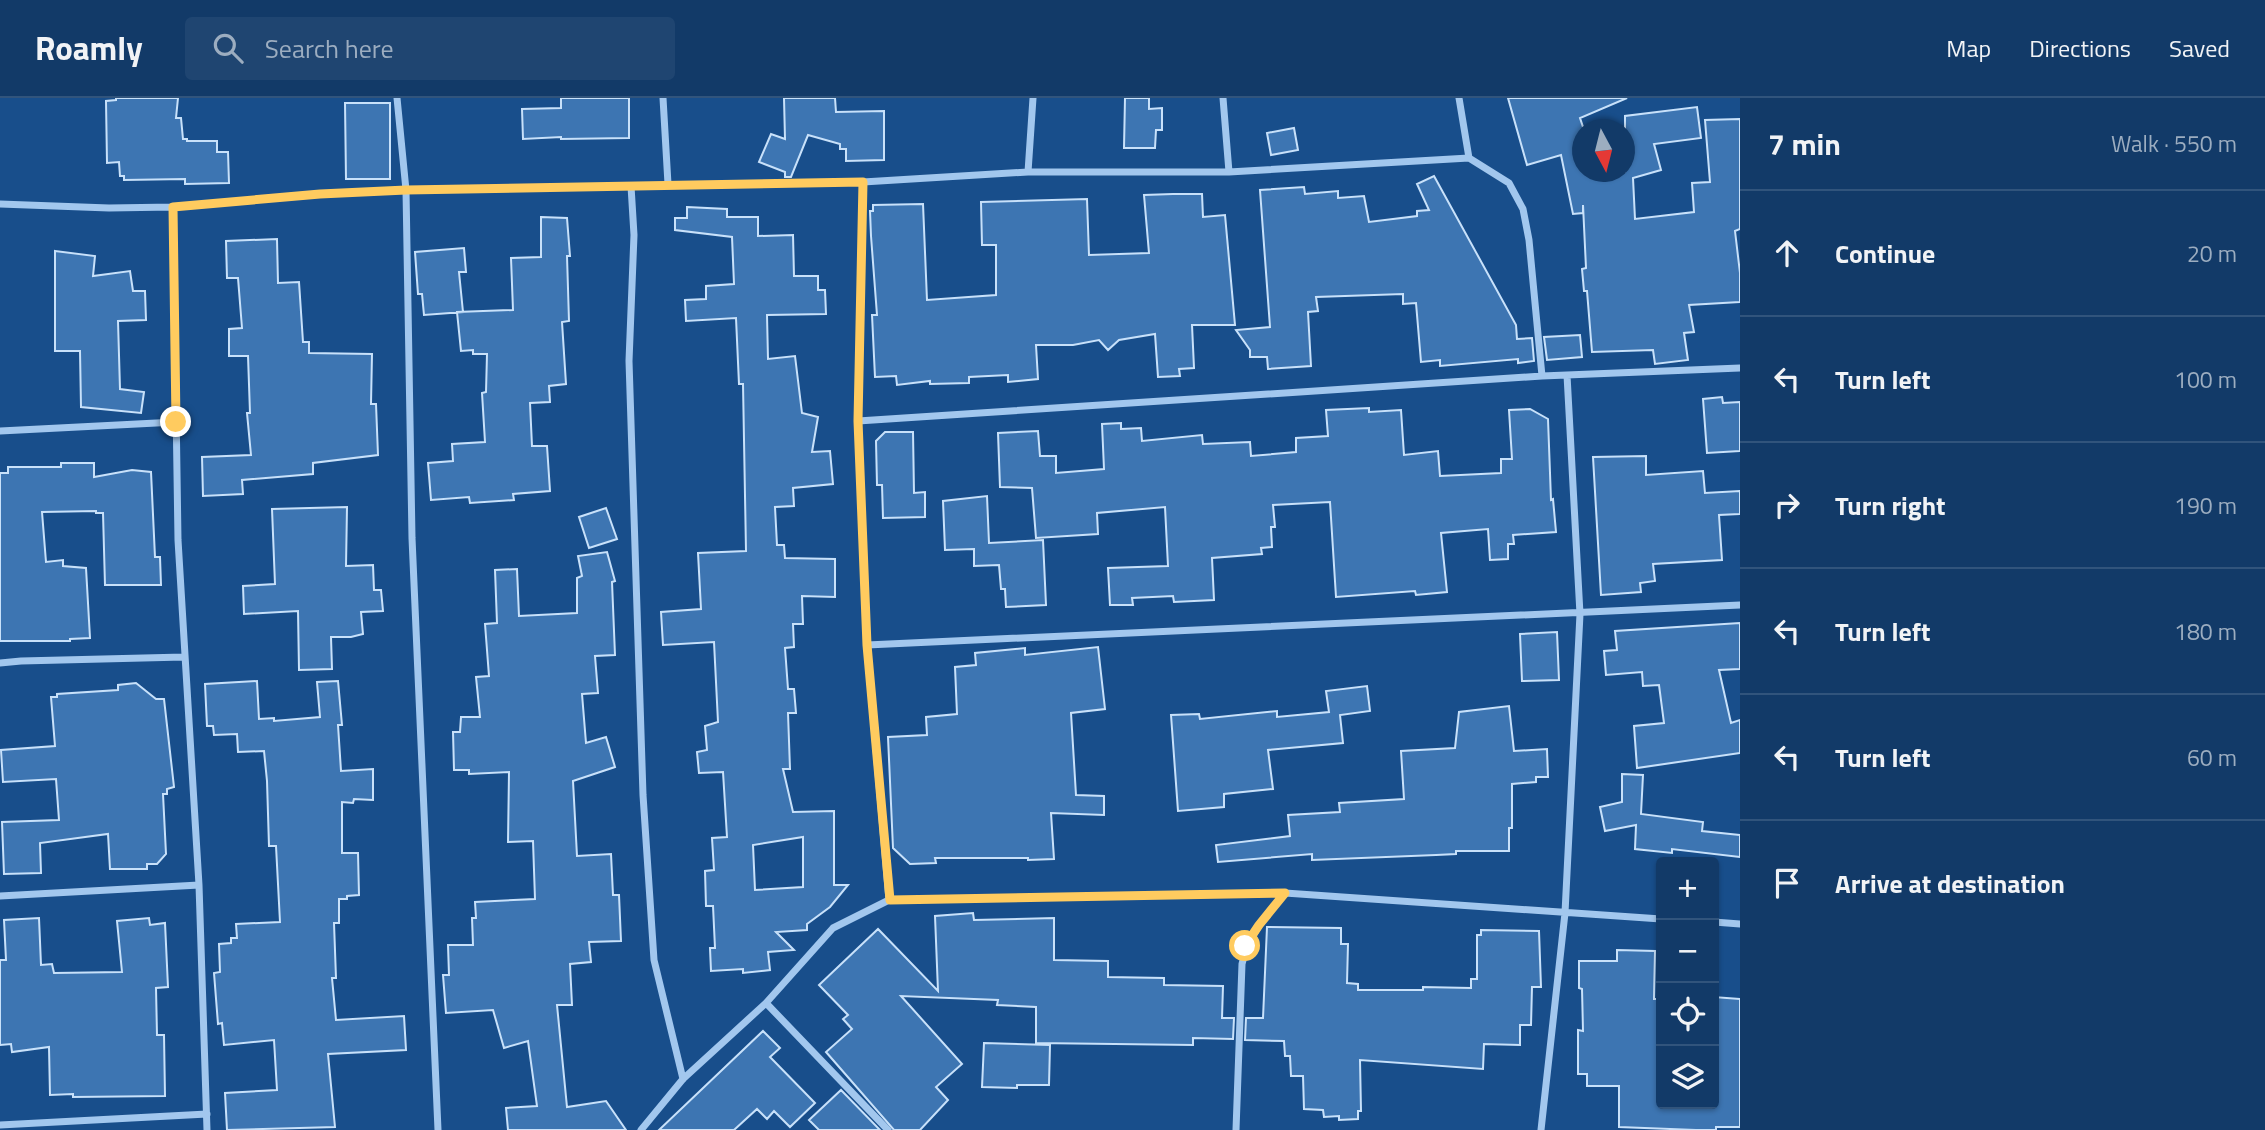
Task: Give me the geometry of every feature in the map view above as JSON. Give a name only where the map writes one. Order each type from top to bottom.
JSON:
[{"type":"street","points":[[397,98],[406,190],[412,550],[438,1130]]},
{"type":"street","points":[[663,98],[668,184]]},
{"type":"street","points":[[1028,172],[1033,98]]},
{"type":"street","points":[[1223,98],[1229,172]]},
{"type":"street","points":[[1458,98],[1469,158]]},
{"type":"street","points":[[0,204],[109,208],[173,207],[320,194],[406,190],[863,182],[1028,172],[1229,172],[1469,158],[1509,183],[1523,209],[1529,240],[1542,376]]},
{"type":"street","points":[[863,182],[858,421],[867,645],[890,900]]},
{"type":"street","points":[[631,186],[634,235],[629,361],[643,795],[654,960],[683,1079]]},
{"type":"street","points":[[173,207],[176,422],[184,657],[199,885],[207,1130]]},
{"type":"street","points":[[858,421],[1542,376],[1740,368]]},
{"type":"street","points":[[1541,1130],[1565,913],[1580,614],[1567,375]]},
{"type":"street","points":[[0,431],[176,422]]},
{"type":"street","points":[[867,645],[1740,605]]},
{"type":"street","points":[[0,663],[184,657]]},
{"type":"street","points":[[0,896],[199,885]]},
{"type":"street","points":[[641,1130],[683,1079],[766,1003],[833,928],[890,900],[1285,893],[1656,919]]},
{"type":"street","points":[[1236,1130],[1242,964],[1245,946],[1285,893]]},
{"type":"street","points":[[1719,922],[1740,924]]},
{"type":"street","points":[[766,1003],[888,1130]]},
{"type":"street","points":[[0,1125],[207,1114]]},
{"type":"building","points":[[116,98],[178,98],[176,118],[181,118],[183,139],[217,141],[217,152],[228,152],[229,183],[185,184],[185,179],[124,180],[124,176],[120,176],[119,162],[107,163],[106,101]]},
{"type":"building","points":[[561,98],[629,98],[629,138],[523,139],[522,109],[561,108]]},
{"type":"building","points":[[784,98],[835,98],[836,112],[884,111],[884,160],[846,161],[846,149],[840,149],[840,144],[808,135],[791,177],[785,177],[785,172],[759,162],[771,134],[785,139]]},
{"type":"building","points":[[1125,98],[1149,98],[1149,109],[1162,108],[1162,130],[1156,130],[1155,148],[1124,148]]},
{"type":"building","points":[[1508,98],[1627,98],[1580,119],[1572,119],[1572,182],[1633,182],[1635,219],[1694,212],[1692,183],[1710,182],[1705,120],[1740,119],[1740,229],[1735,231],[1740,302],[1689,305],[1694,332],[1684,333],[1688,360],[1655,364],[1653,350],[1592,352],[1587,291],[1584,291],[1582,269],[1586,268],[1583,205],[1583,213],[1573,214],[1561,155],[1527,165]]},
{"type":"building","points":[[345,103],[390,103],[390,179],[346,179]]},
{"type":"building","points":[[1697,107],[1701,138],[1654,144],[1661,170],[1635,177],[1635,119],[1625,119],[1625,116]]},
{"type":"building","points":[[1294,128],[1298,150],[1271,155],[1267,133]]},
{"type":"building","points":[[1434,176],[1516,325],[1517,339],[1532,338],[1534,361],[1518,363],[1518,359],[1440,366],[1440,360],[1421,362],[1416,303],[1403,304],[1403,294],[1316,297],[1318,311],[1308,312],[1311,366],[1268,369],[1267,357],[1250,357],[1250,350],[1236,330],[1270,327],[1260,190],[1304,187],[1305,194],[1338,191],[1338,198],[1364,196],[1369,222],[1417,216],[1417,211],[1429,210],[1417,184]]},
{"type":"building","points":[[1202,194],[1203,217],[1225,215],[1235,325],[1192,325],[1194,368],[1179,369],[1180,376],[1158,377],[1155,334],[1119,340],[1108,350],[1099,340],[1073,345],[1036,345],[1038,379],[1008,382],[1008,375],[969,377],[969,383],[930,384],[930,381],[897,385],[896,376],[875,377],[872,315],[877,315],[870,211],[873,211],[873,205],[923,204],[927,300],[996,295],[996,245],[982,245],[981,202],[1087,199],[1089,255],[1149,253],[1144,195]]},
{"type":"building","points":[[687,207],[727,209],[727,217],[758,217],[758,236],[793,235],[794,276],[818,276],[818,290],[825,290],[826,314],[767,315],[768,359],[795,356],[802,413],[818,417],[812,452],[830,451],[833,484],[793,488],[794,506],[775,507],[777,545],[784,545],[785,558],[835,559],[835,597],[802,596],[803,624],[793,624],[794,647],[785,648],[788,689],[794,689],[796,713],[788,713],[790,769],[783,769],[793,812],[834,811],[834,885],[848,885],[830,907],[807,924],[807,930],[776,932],[794,950],[768,952],[770,970],[743,973],[743,969],[711,971],[710,948],[715,948],[713,906],[706,906],[705,871],[714,870],[712,838],[727,837],[723,772],[699,773],[697,752],[707,750],[705,726],[718,722],[714,642],[663,645],[661,612],[701,609],[698,553],[746,551],[743,384],[739,384],[736,318],[686,321],[685,300],[706,299],[706,286],[734,284],[732,237],[675,230],[675,218],[687,218]],"holes":[[[803,837],[803,887],[755,890],[753,845]]]},
{"type":"building","points":[[541,217],[567,218],[570,256],[567,256],[569,321],[562,322],[566,384],[549,386],[550,402],[530,403],[532,446],[547,446],[550,491],[513,494],[514,500],[470,503],[469,497],[431,500],[428,463],[453,461],[452,444],[485,442],[482,393],[486,392],[487,354],[473,354],[473,350],[461,351],[457,312],[513,310],[511,258],[541,257]]},
{"type":"building","points":[[277,239],[278,283],[299,282],[303,342],[309,342],[309,353],[372,354],[371,404],[376,404],[378,455],[313,463],[313,474],[242,480],[243,494],[203,496],[202,457],[251,455],[247,413],[250,413],[248,356],[229,356],[229,329],[242,328],[238,278],[227,278],[226,241]]},
{"type":"building","points":[[464,248],[466,272],[459,272],[463,312],[424,315],[422,294],[418,294],[415,252]]},
{"type":"building","points":[[55,251],[95,256],[93,276],[130,271],[133,291],[145,291],[146,320],[118,321],[120,389],[144,392],[141,413],[81,407],[80,351],[55,351]]},
{"type":"building","points":[[1580,335],[1582,357],[1547,360],[1544,337]]},
{"type":"building","points":[[1722,397],[1723,403],[1740,402],[1740,451],[1707,453],[1703,399]]},
{"type":"building","points":[[1369,408],[1369,412],[1401,410],[1404,455],[1438,451],[1440,476],[1501,473],[1501,459],[1512,459],[1509,410],[1530,409],[1548,419],[1551,500],[1553,499],[1556,532],[1513,535],[1514,544],[1508,544],[1508,559],[1490,560],[1488,529],[1441,533],[1447,592],[1416,595],[1415,591],[1336,597],[1330,502],[1273,505],[1275,527],[1271,527],[1272,547],[1261,548],[1262,554],[1212,558],[1214,600],[1174,602],[1173,596],[1132,598],[1133,605],[1110,605],[1108,568],[1168,566],[1165,507],[1097,513],[1098,534],[1036,538],[1032,488],[1000,487],[998,433],[1038,431],[1040,456],[1056,456],[1056,473],[1104,469],[1102,424],[1121,423],[1121,429],[1141,428],[1142,441],[1202,435],[1203,444],[1250,442],[1251,456],[1296,452],[1296,438],[1328,436],[1326,410]]},
{"type":"building","points":[[885,432],[913,432],[914,493],[925,492],[925,517],[883,518],[882,485],[877,485],[876,441]]},
{"type":"building","points":[[1646,456],[1646,475],[1703,471],[1705,493],[1740,491],[1740,514],[1719,515],[1722,560],[1653,564],[1655,581],[1640,583],[1641,592],[1601,595],[1593,457]]},
{"type":"building","points":[[61,463],[94,463],[94,477],[132,470],[151,472],[155,557],[160,557],[161,585],[105,585],[103,513],[42,512],[46,562],[63,560],[63,566],[86,568],[90,638],[70,641],[0,641],[0,473],[8,473],[8,467],[61,467]]},
{"type":"building","points":[[987,496],[989,543],[1043,540],[1046,605],[1006,607],[999,565],[974,566],[974,549],[945,550],[943,501]]},
{"type":"building","points":[[347,507],[346,566],[373,565],[374,590],[381,590],[383,611],[361,612],[363,634],[331,637],[332,669],[299,670],[298,611],[244,614],[243,586],[275,584],[272,509]]},
{"type":"building","points":[[606,508],[617,539],[589,548],[579,517]]},
{"type":"building","points":[[607,552],[615,581],[612,582],[615,655],[595,656],[598,693],[582,694],[586,743],[606,737],[615,767],[573,781],[577,856],[611,854],[613,895],[619,895],[621,941],[589,942],[591,962],[570,964],[572,1005],[557,1005],[567,1107],[606,1101],[626,1130],[508,1130],[506,1108],[537,1106],[528,1041],[504,1048],[493,1010],[446,1013],[443,975],[449,975],[448,945],[473,945],[472,918],[476,918],[475,902],[535,899],[533,841],[508,842],[509,772],[469,774],[469,770],[454,770],[453,732],[460,732],[461,717],[480,717],[476,677],[489,676],[485,624],[497,623],[495,570],[517,569],[519,616],[577,613],[577,578],[582,576],[578,556]]},
{"type":"building","points":[[1740,623],[1740,669],[1719,670],[1731,723],[1740,720],[1740,753],[1637,768],[1634,726],[1664,723],[1659,685],[1643,686],[1642,672],[1606,675],[1604,651],[1617,650],[1615,631]]},
{"type":"building","points":[[1557,632],[1559,680],[1522,681],[1520,634]]},
{"type":"building","points":[[1098,647],[1105,709],[1071,713],[1076,795],[1104,796],[1104,815],[1051,813],[1054,859],[935,858],[936,863],[910,864],[893,848],[888,737],[927,735],[926,717],[957,714],[955,667],[976,665],[975,653],[1025,648],[1025,655]]},
{"type":"building","points":[[257,681],[259,719],[274,718],[274,721],[320,717],[317,682],[338,681],[342,725],[338,725],[341,771],[373,769],[373,800],[354,799],[353,803],[342,802],[342,853],[358,853],[359,895],[339,899],[339,923],[334,923],[336,978],[332,978],[336,1020],[404,1016],[406,1050],[328,1054],[335,1127],[227,1130],[225,1093],[277,1090],[274,1040],[224,1045],[222,1023],[218,1024],[214,973],[220,972],[219,944],[231,943],[231,938],[237,938],[236,924],[280,922],[276,846],[269,846],[264,751],[238,752],[237,734],[214,735],[213,726],[207,726],[205,684]]},
{"type":"building","points":[[136,683],[156,699],[164,699],[174,787],[167,789],[167,794],[163,794],[166,854],[157,864],[147,864],[147,869],[110,869],[108,834],[40,843],[41,873],[4,874],[2,822],[59,820],[56,779],[3,782],[1,750],[55,746],[51,697],[57,697],[57,694],[118,690],[118,685]]},
{"type":"building","points":[[1367,686],[1370,711],[1340,715],[1343,743],[1268,750],[1273,789],[1224,794],[1224,807],[1178,811],[1171,715],[1199,714],[1200,719],[1277,711],[1277,717],[1329,712],[1326,691]]},
{"type":"building","points":[[1509,706],[1514,751],[1547,749],[1548,777],[1536,777],[1536,782],[1512,784],[1509,851],[1456,851],[1456,854],[1312,860],[1312,854],[1218,862],[1216,845],[1290,836],[1288,815],[1340,812],[1339,803],[1404,799],[1401,751],[1455,748],[1459,712]]},
{"type":"building","points":[[1622,774],[1643,775],[1641,814],[1703,822],[1702,831],[1740,835],[1740,857],[1672,849],[1672,853],[1635,849],[1636,825],[1605,831],[1600,807],[1622,802]]},
{"type":"building","points":[[973,913],[974,920],[1054,918],[1054,960],[1108,961],[1108,977],[1164,978],[1164,985],[1223,986],[1222,1018],[1234,1018],[1233,1039],[1193,1038],[1193,1045],[1036,1043],[1036,1007],[997,1005],[998,1000],[901,996],[962,1064],[936,1087],[948,1100],[920,1130],[894,1130],[826,1052],[852,1029],[843,1019],[848,1015],[819,985],[878,929],[938,991],[935,916]]},
{"type":"building","points":[[39,918],[41,965],[52,964],[54,973],[122,972],[117,921],[149,918],[150,925],[165,923],[168,987],[156,988],[157,1035],[164,1035],[165,1096],[50,1095],[49,1047],[12,1052],[11,1044],[0,1045],[0,960],[6,960],[4,920]]},
{"type":"building","points":[[1267,927],[1341,928],[1341,944],[1348,944],[1347,983],[1358,984],[1358,990],[1471,988],[1471,979],[1477,979],[1477,935],[1481,935],[1481,930],[1539,931],[1541,987],[1532,987],[1531,1025],[1520,1025],[1520,1045],[1484,1044],[1483,1069],[1360,1060],[1361,1111],[1358,1111],[1358,1119],[1339,1120],[1339,1116],[1324,1117],[1323,1110],[1304,1109],[1303,1076],[1291,1076],[1290,1056],[1285,1056],[1284,1041],[1245,1040],[1246,1018],[1263,1018]]},
{"type":"building","points":[[1617,950],[1655,951],[1656,1109],[1719,1109],[1719,997],[1740,999],[1740,1127],[1696,1130],[1619,1127],[1619,1086],[1587,1086],[1587,1074],[1578,1074],[1578,1030],[1583,1031],[1579,961],[1617,961]]},
{"type":"building","points":[[763,1031],[780,1048],[770,1057],[815,1103],[790,1127],[774,1111],[767,1119],[757,1109],[734,1130],[659,1130]]},
{"type":"building","points":[[984,1043],[1050,1045],[1049,1085],[982,1087]]},
{"type":"building","points":[[841,1090],[880,1130],[819,1130],[809,1120]]},
{"type":"route","points":[[176,422],[173,207],[320,194],[406,190],[863,182],[858,421],[867,645],[890,900],[1285,893],[1245,946]]}]
